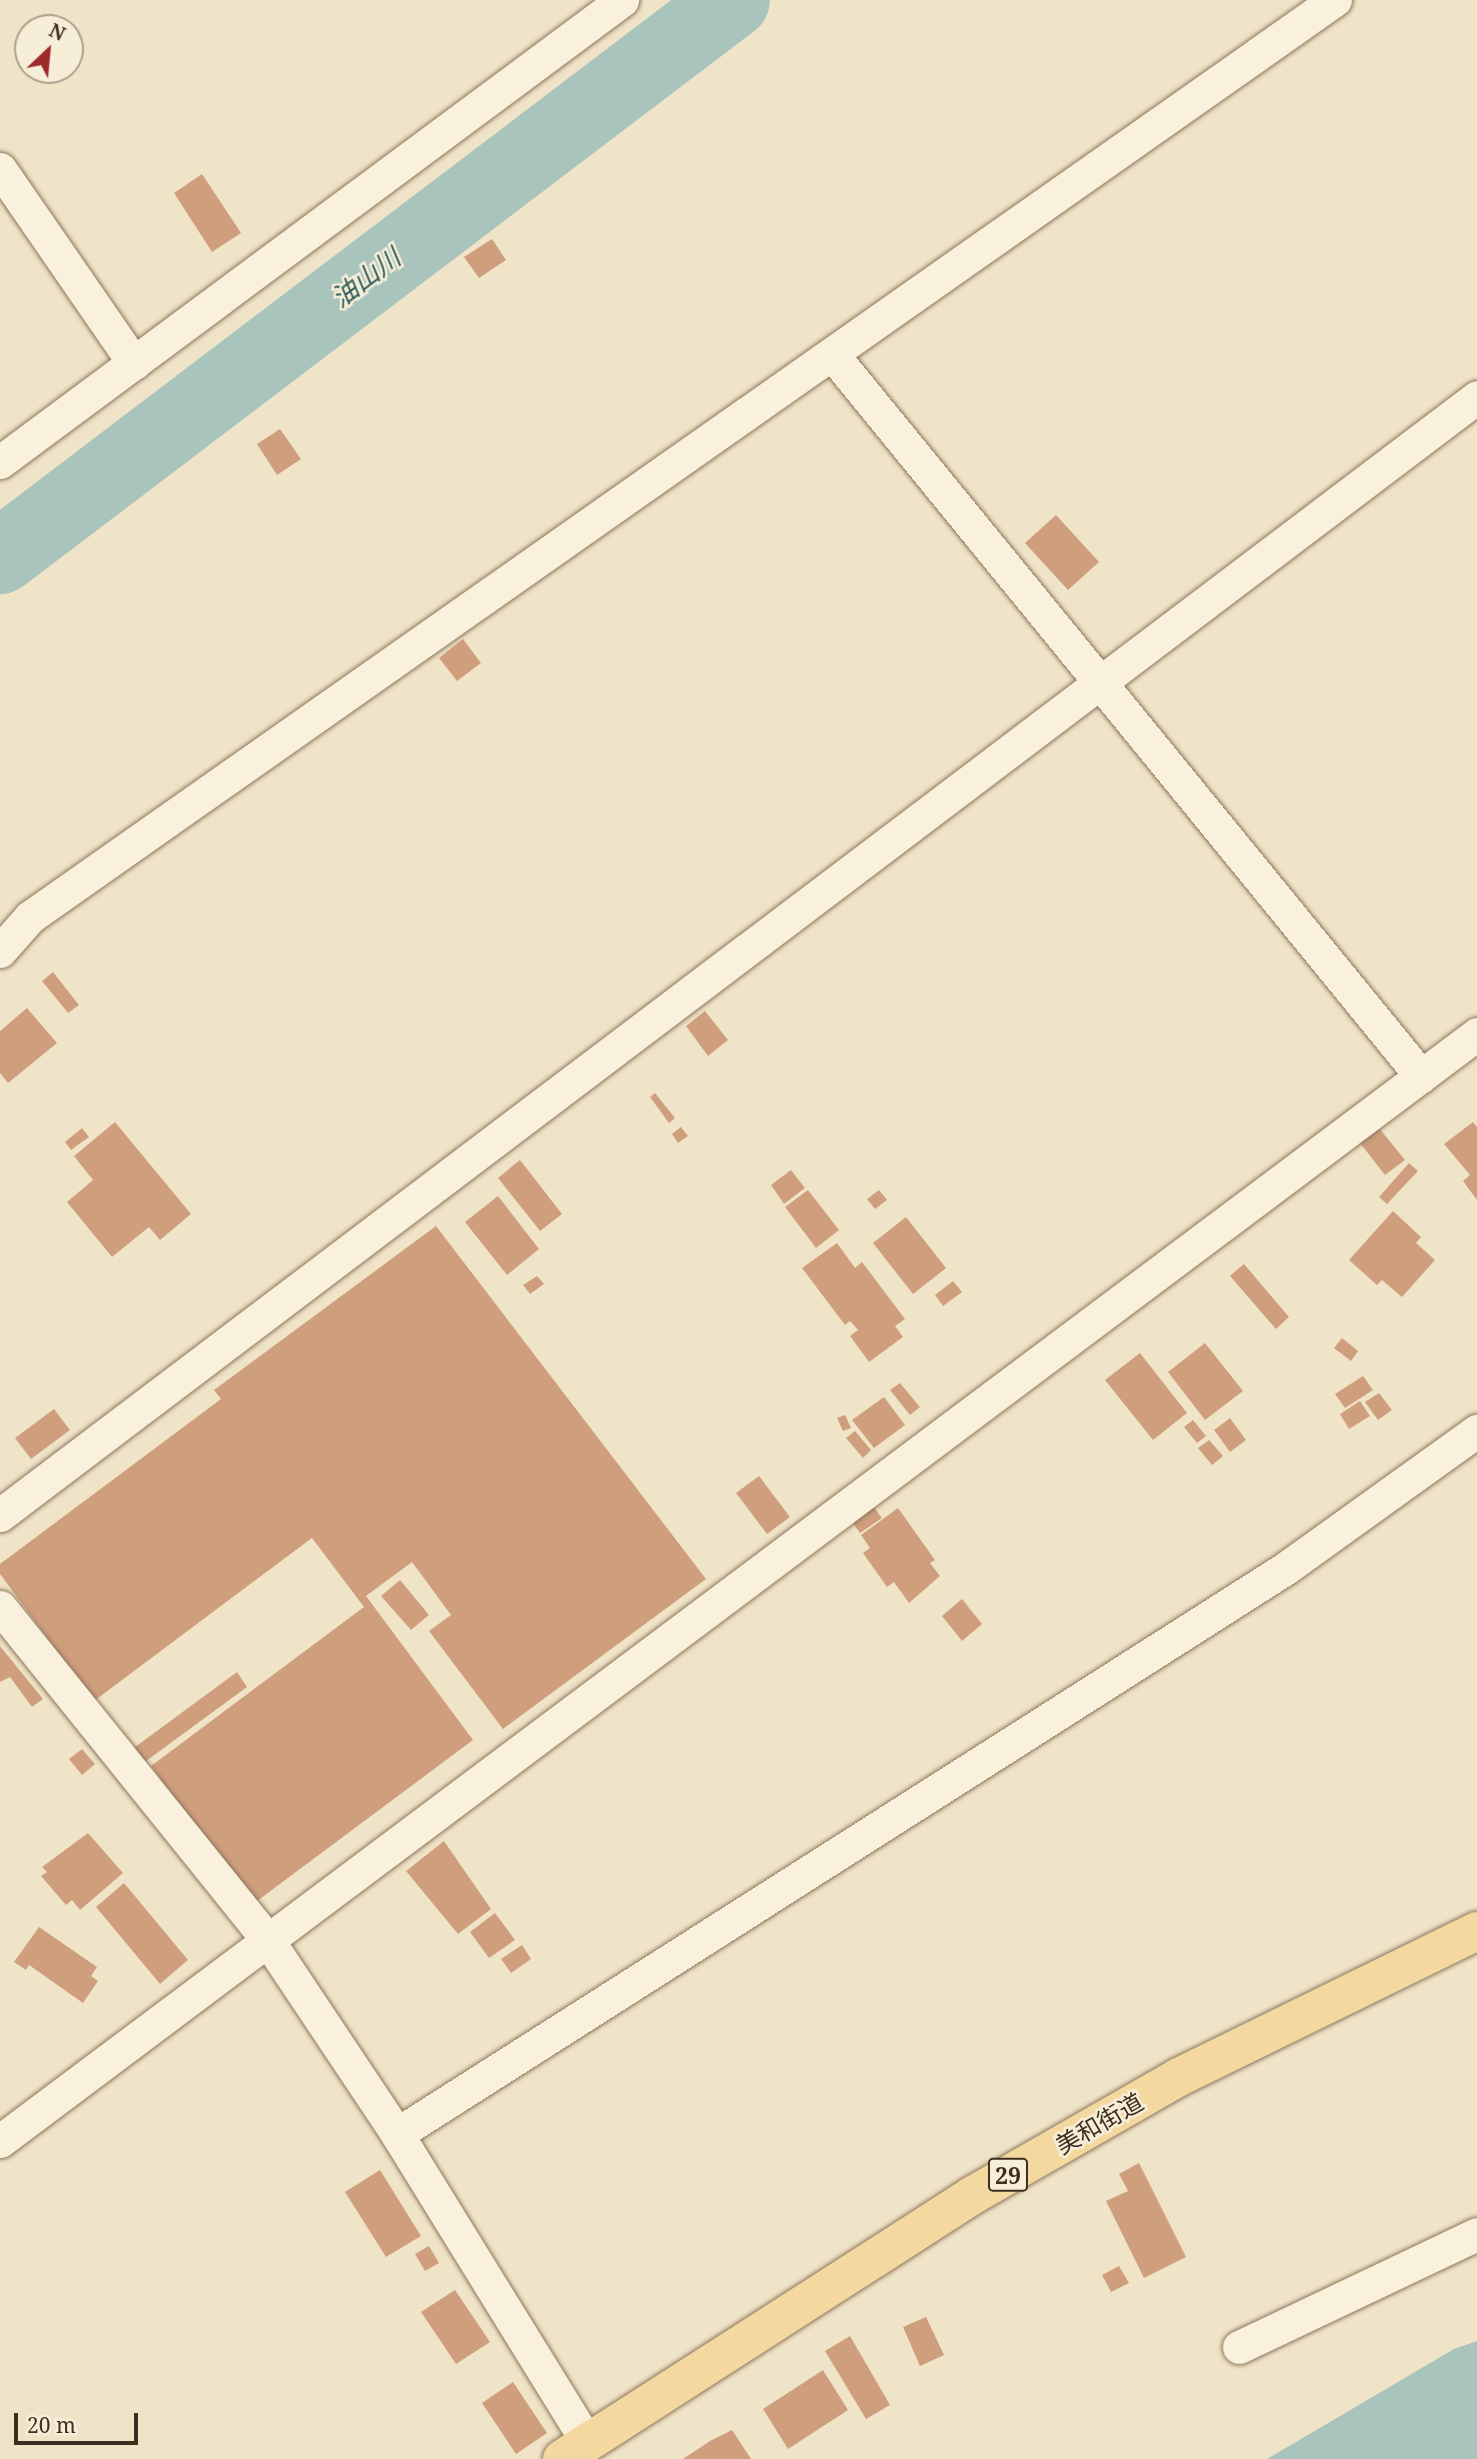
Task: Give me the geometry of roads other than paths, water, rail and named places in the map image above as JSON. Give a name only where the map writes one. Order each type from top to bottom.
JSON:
[{"type":"main road","name":"美和街道","points":[[575,2451],[985,2188],[1180,2077],[1477,1931]]},
{"type":"street","points":[[0,462],[622,0]]},
{"type":"street","points":[[0,951],[30,917],[1335,0]]},
{"type":"street","points":[[0,169],[134,363]]},
{"type":"street","points":[[832,354],[1420,1076]]},
{"type":"street","points":[[0,1515],[1477,397]]},
{"type":"street","points":[[0,2141],[1477,1034]]},
{"type":"street","points":[[397,2134],[1286,1567],[1477,1430]]},
{"type":"street","points":[[0,1607],[269,1942],[397,2134],[575,2451]]},
{"type":"street","points":[[1240,2347],[1477,2234]]},
{"type":"water","points":[[1477,2341],[1477,2459],[1267,2459],[1454,2349]]},
{"type":"waterway","name":"油山川","points":[[0,556],[732,0]]}]
